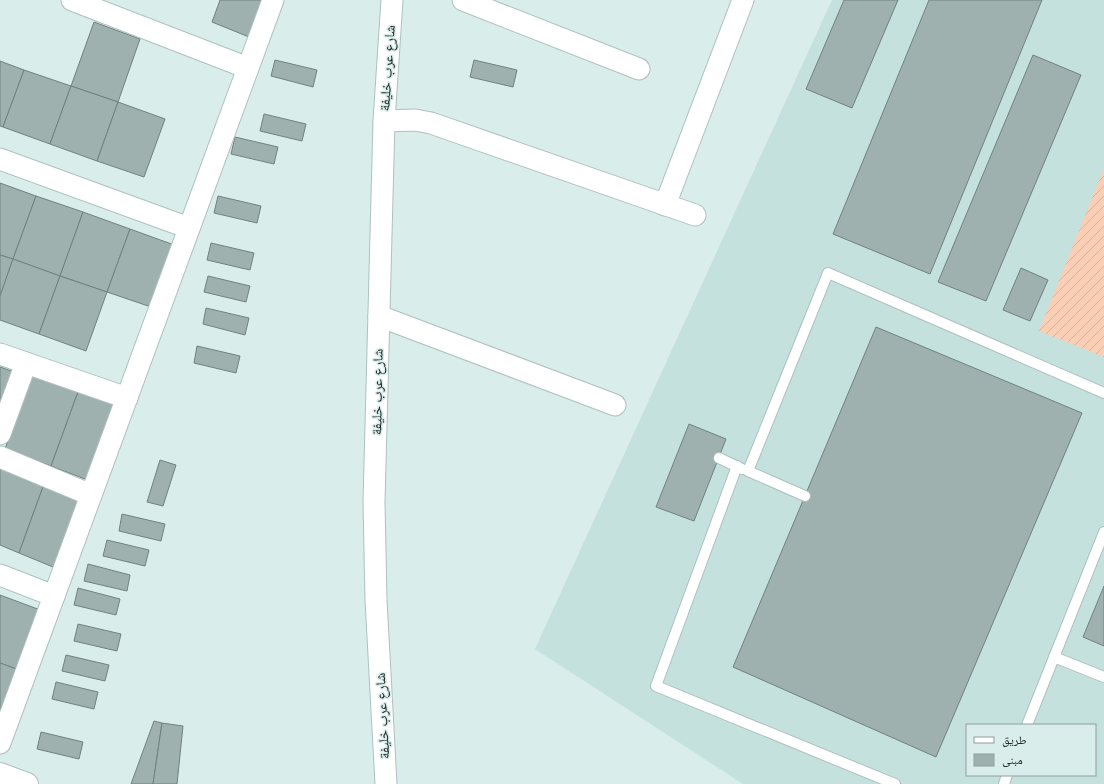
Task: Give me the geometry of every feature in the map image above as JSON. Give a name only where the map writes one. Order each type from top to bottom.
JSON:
[{"type":"street","points":[[72,0],[248,68]]},
{"type":"street","points":[[0,743],[273,0]]},
{"type":"street","name":"شارع عرب خليفة","points":[[386,784],[374,551],[384,121],[392,0]]},
{"type":"street","points":[[463,0],[639,69]]},
{"type":"street","points":[[665,205],[743,0]]},
{"type":"street","points":[[384,121],[415,120],[431,123],[695,215]]},
{"type":"street","points":[[0,159],[189,228]]},
{"type":"street","points":[[379,316],[615,405]]},
{"type":"street","points":[[0,354],[127,398]]},
{"type":"street","points":[[0,434],[26,363]]},
{"type":"street","points":[[0,457],[91,495]]},
{"type":"street","points":[[0,575],[54,596]]},
{"type":"street","points":[[0,774],[27,784]]},
{"type":"lane","points":[[748,471],[828,273],[1104,393]]},
{"type":"lane","points":[[719,458],[805,496]]},
{"type":"lane","points":[[737,466],[656,686],[895,784]]},
{"type":"lane","points":[[1027,724],[1104,532]]},
{"type":"lane","points":[[1054,657],[1104,677]]},
{"type":"shaded area","points":[[832,0],[1104,0],[1104,784],[743,784],[535,649]]},
{"type":"shaded area","points":[[1104,168],[1104,357],[1039,331]]},
{"type":"building","points":[[220,0],[264,0],[249,37],[212,22]]},
{"type":"building","points":[[844,0],[898,0],[852,108],[806,89]]},
{"type":"building","points":[[929,0],[1042,0],[930,274],[833,234]]},
{"type":"building","points":[[94,22],[140,39],[118,102],[71,86]]},
{"type":"building","points":[[1033,55],[1081,75],[986,301],[938,282]]},
{"type":"building","points":[[275,60],[317,70],[313,87],[271,76]]},
{"type":"building","points":[[474,60],[517,70],[513,87],[470,77]]},
{"type":"building","points":[[0,61],[24,70],[3,127],[0,126]]},
{"type":"building","points":[[24,70],[71,86],[50,144],[3,127]]},
{"type":"building","points":[[71,86],[118,102],[97,161],[50,144]]},
{"type":"building","points":[[118,102],[165,119],[144,177],[97,161]]},
{"type":"building","points":[[264,114],[306,124],[302,141],[260,131]]},
{"type":"building","points":[[235,137],[278,147],[274,164],[231,154]]},
{"type":"building","points":[[0,183],[36,196],[13,259],[0,255]]},
{"type":"building","points":[[36,196],[83,212],[60,276],[13,259]]},
{"type":"building","points":[[218,196],[261,206],[257,223],[214,213]]},
{"type":"building","points":[[83,212],[130,229],[107,292],[60,276]]},
{"type":"building","points":[[130,229],[177,246],[154,308],[107,292]]},
{"type":"building","points":[[211,243],[254,253],[250,270],[207,260]]},
{"type":"building","points":[[0,255],[13,259],[0,296]]},
{"type":"building","points":[[13,259],[60,276],[39,334],[0,320],[0,296]]},
{"type":"building","points":[[1021,268],[1048,280],[1030,321],[1003,310]]},
{"type":"building","points":[[60,276],[107,292],[86,351],[39,334]]},
{"type":"building","points":[[208,276],[250,286],[246,302],[204,292]]},
{"type":"building","points":[[206,308],[249,318],[245,335],[203,324]]},
{"type":"building","points":[[876,327],[1082,413],[936,757],[733,667]]},
{"type":"building","points":[[197,346],[240,356],[236,373],[194,363]]},
{"type":"building","points":[[0,367],[17,373],[0,413]]},
{"type":"building","points":[[31,375],[78,392],[51,466],[5,449]]},
{"type":"building","points":[[78,392],[117,405],[90,481],[51,466]]},
{"type":"building","points":[[689,424],[726,439],[694,521],[656,507]]},
{"type":"building","points":[[160,460],[176,465],[163,506],[147,502]]},
{"type":"building","points":[[0,465],[44,484],[19,553],[0,545]]},
{"type":"building","points":[[44,484],[81,501],[53,567],[19,553]]},
{"type":"building","points":[[122,514],[165,524],[161,541],[119,531]]},
{"type":"building","points":[[107,540],[149,550],[145,566],[103,556]]},
{"type":"building","points":[[88,564],[130,575],[127,591],[84,581]]},
{"type":"building","points":[[1104,586],[1104,646],[1083,637]]},
{"type":"building","points":[[78,588],[120,599],[116,615],[74,605]]},
{"type":"building","points":[[0,595],[43,611],[22,671],[0,663]]},
{"type":"building","points":[[78,624],[121,634],[117,651],[74,641]]},
{"type":"building","points":[[66,655],[109,665],[105,681],[62,671]]},
{"type":"building","points":[[0,663],[22,671],[0,727]]},
{"type":"building","points":[[56,682],[98,692],[94,709],[52,699]]},
{"type":"building","points":[[154,721],[162,723],[153,784],[131,784]]},
{"type":"building","points":[[162,723],[183,726],[177,784],[153,784]]},
{"type":"building","points":[[41,732],[83,742],[79,759],[37,749]]}]
